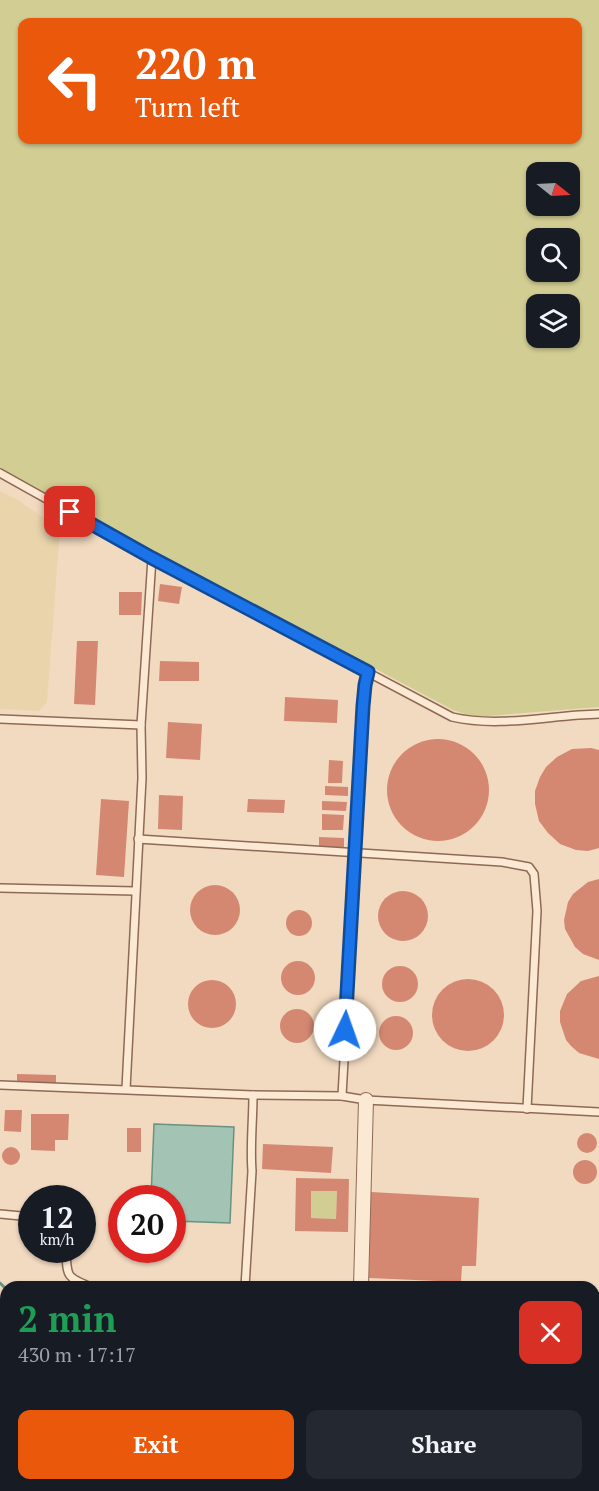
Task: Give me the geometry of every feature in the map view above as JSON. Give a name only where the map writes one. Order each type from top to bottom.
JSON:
[{"type":"street","points":[[361,1281],[366,1100]]},
{"type":"lane","points":[[0,473],[152,558],[452,717],[470,721],[492,721],[599,714]]},
{"type":"lane","points":[[126,1089],[142,778],[141,725],[152,558]]},
{"type":"lane","points":[[342,1096],[365,685],[368,672]]},
{"type":"lane","points":[[0,719],[141,725]]},
{"type":"lane","points":[[138,838],[502,862],[529,867],[534,873],[537,910],[527,1109]]},
{"type":"lane","points":[[0,888],[135,891]]},
{"type":"lane","points":[[0,1085],[254,1095],[342,1096],[366,1100],[599,1112]]},
{"type":"lane","points":[[245,1281],[254,1095]]},
{"type":"lane","points":[[0,1214],[18,1216]]},
{"type":"lane","points":[[66,1263],[66,1269],[75,1281]]},
{"type":"shaded area","points":[[0,0],[599,0],[599,707],[472,716],[453,710],[0,470]]},
{"type":"shaded area","points":[[0,491],[16,499],[60,529],[47,702],[39,711],[0,709]]},
{"type":"shaded area","points":[[154,1124],[234,1127],[230,1223],[186,1221],[186,1185],[152,1185]]},
{"type":"shaded area","points":[[311,1191],[337,1191],[336,1219],[311,1218]]},
{"type":"building","points":[[160,584],[182,587],[179,604],[158,601]]},
{"type":"building","points":[[119,592],[142,592],[141,615],[119,615]]},
{"type":"building","points":[[77,641],[98,641],[95,705],[74,704]]},
{"type":"building","points":[[160,661],[199,662],[199,681],[159,681]]},
{"type":"building","points":[[285,697],[338,700],[337,723],[284,721]]},
{"type":"building","points":[[168,722],[202,724],[200,760],[166,758]]},
{"type":"building","points":[[438,739],[458,742],[467,747],[481,761],[486,770],[489,790],[486,810],[481,819],[467,833],[458,838],[438,841],[418,838],[409,833],[395,819],[390,810],[387,790],[390,770],[395,761],[409,747],[418,742]]},
{"type":"building","points":[[572,749],[599,750],[599,848],[588,851],[576,850],[560,844],[539,821],[535,791],[546,767],[557,757]]},
{"type":"building","points":[[329,760],[343,761],[342,783],[328,783]]},
{"type":"building","points":[[325,786],[348,787],[348,796],[325,795]]},
{"type":"building","points":[[159,795],[183,796],[182,830],[158,829]]},
{"type":"building","points":[[101,799],[129,801],[124,877],[96,875]]},
{"type":"building","points":[[248,799],[285,800],[284,813],[247,812]]},
{"type":"building","points":[[322,801],[347,802],[346,811],[322,810]]},
{"type":"building","points":[[322,814],[344,815],[343,830],[322,830]]},
{"type":"building","points":[[319,837],[344,838],[344,848],[319,848]]},
{"type":"building","points":[[599,879],[599,960],[583,954],[575,947],[565,929],[564,920],[568,902],[573,894],[588,882]]},
{"type":"building","points":[[215,885],[233,892],[240,910],[233,928],[215,935],[197,928],[190,910],[197,892]]},
{"type":"building","points":[[403,891],[421,898],[428,916],[421,934],[403,941],[385,934],[378,916],[385,898]]},
{"type":"building","points":[[299,910],[308,914],[312,923],[308,932],[299,936],[290,932],[286,923],[290,914]]},
{"type":"building","points":[[298,961],[310,966],[315,978],[310,990],[298,995],[286,990],[281,978],[286,966]]},
{"type":"building","points":[[400,966],[412,972],[418,984],[412,996],[400,1002],[388,996],[382,984],[388,972]]},
{"type":"building","points":[[599,976],[599,1059],[579,1053],[566,1040],[560,1022],[560,1011],[567,994],[581,981]]},
{"type":"building","points":[[468,979],[488,985],[498,995],[504,1015],[498,1035],[488,1045],[468,1051],[448,1045],[438,1035],[432,1015],[438,995],[448,985]]},
{"type":"building","points":[[207,980],[217,980],[232,990],[236,1004],[235,1013],[226,1024],[217,1028],[207,1028],[192,1018],[188,1009],[188,999],[198,984]]},
{"type":"building","points":[[297,1009],[309,1014],[314,1026],[309,1038],[297,1043],[285,1038],[280,1026],[285,1014]]},
{"type":"building","points":[[396,1016],[408,1021],[413,1033],[408,1045],[396,1050],[384,1045],[379,1033],[384,1021]]},
{"type":"building","points":[[17,1074],[56,1075],[56,1083],[17,1082]]},
{"type":"building","points":[[5,1110],[22,1110],[21,1132],[4,1131]]},
{"type":"building","points":[[31,1114],[69,1114],[68,1140],[55,1140],[55,1151],[31,1150]]},
{"type":"building","points":[[127,1128],[141,1128],[141,1152],[127,1152]]},
{"type":"building","points":[[587,1133],[594,1136],[597,1143],[594,1150],[587,1153],[580,1150],[577,1143],[580,1136]]},
{"type":"building","points":[[263,1144],[333,1147],[331,1173],[262,1169]]},
{"type":"building","points":[[11,1147],[17,1150],[20,1156],[17,1162],[11,1165],[5,1162],[2,1156],[5,1150]]},
{"type":"building","points":[[585,1160],[594,1163],[597,1172],[594,1181],[585,1184],[576,1181],[573,1172],[576,1163]]},
{"type":"building","points":[[296,1178],[349,1179],[348,1232],[295,1231]],"holes":[[[311,1191],[337,1191],[336,1219],[311,1218]]]},
{"type":"building","points":[[371,1192],[479,1198],[476,1266],[462,1266],[461,1281],[369,1278]]},
{"type":"route","points":[[70,512],[368,672],[363,706],[345,1030]]}]
